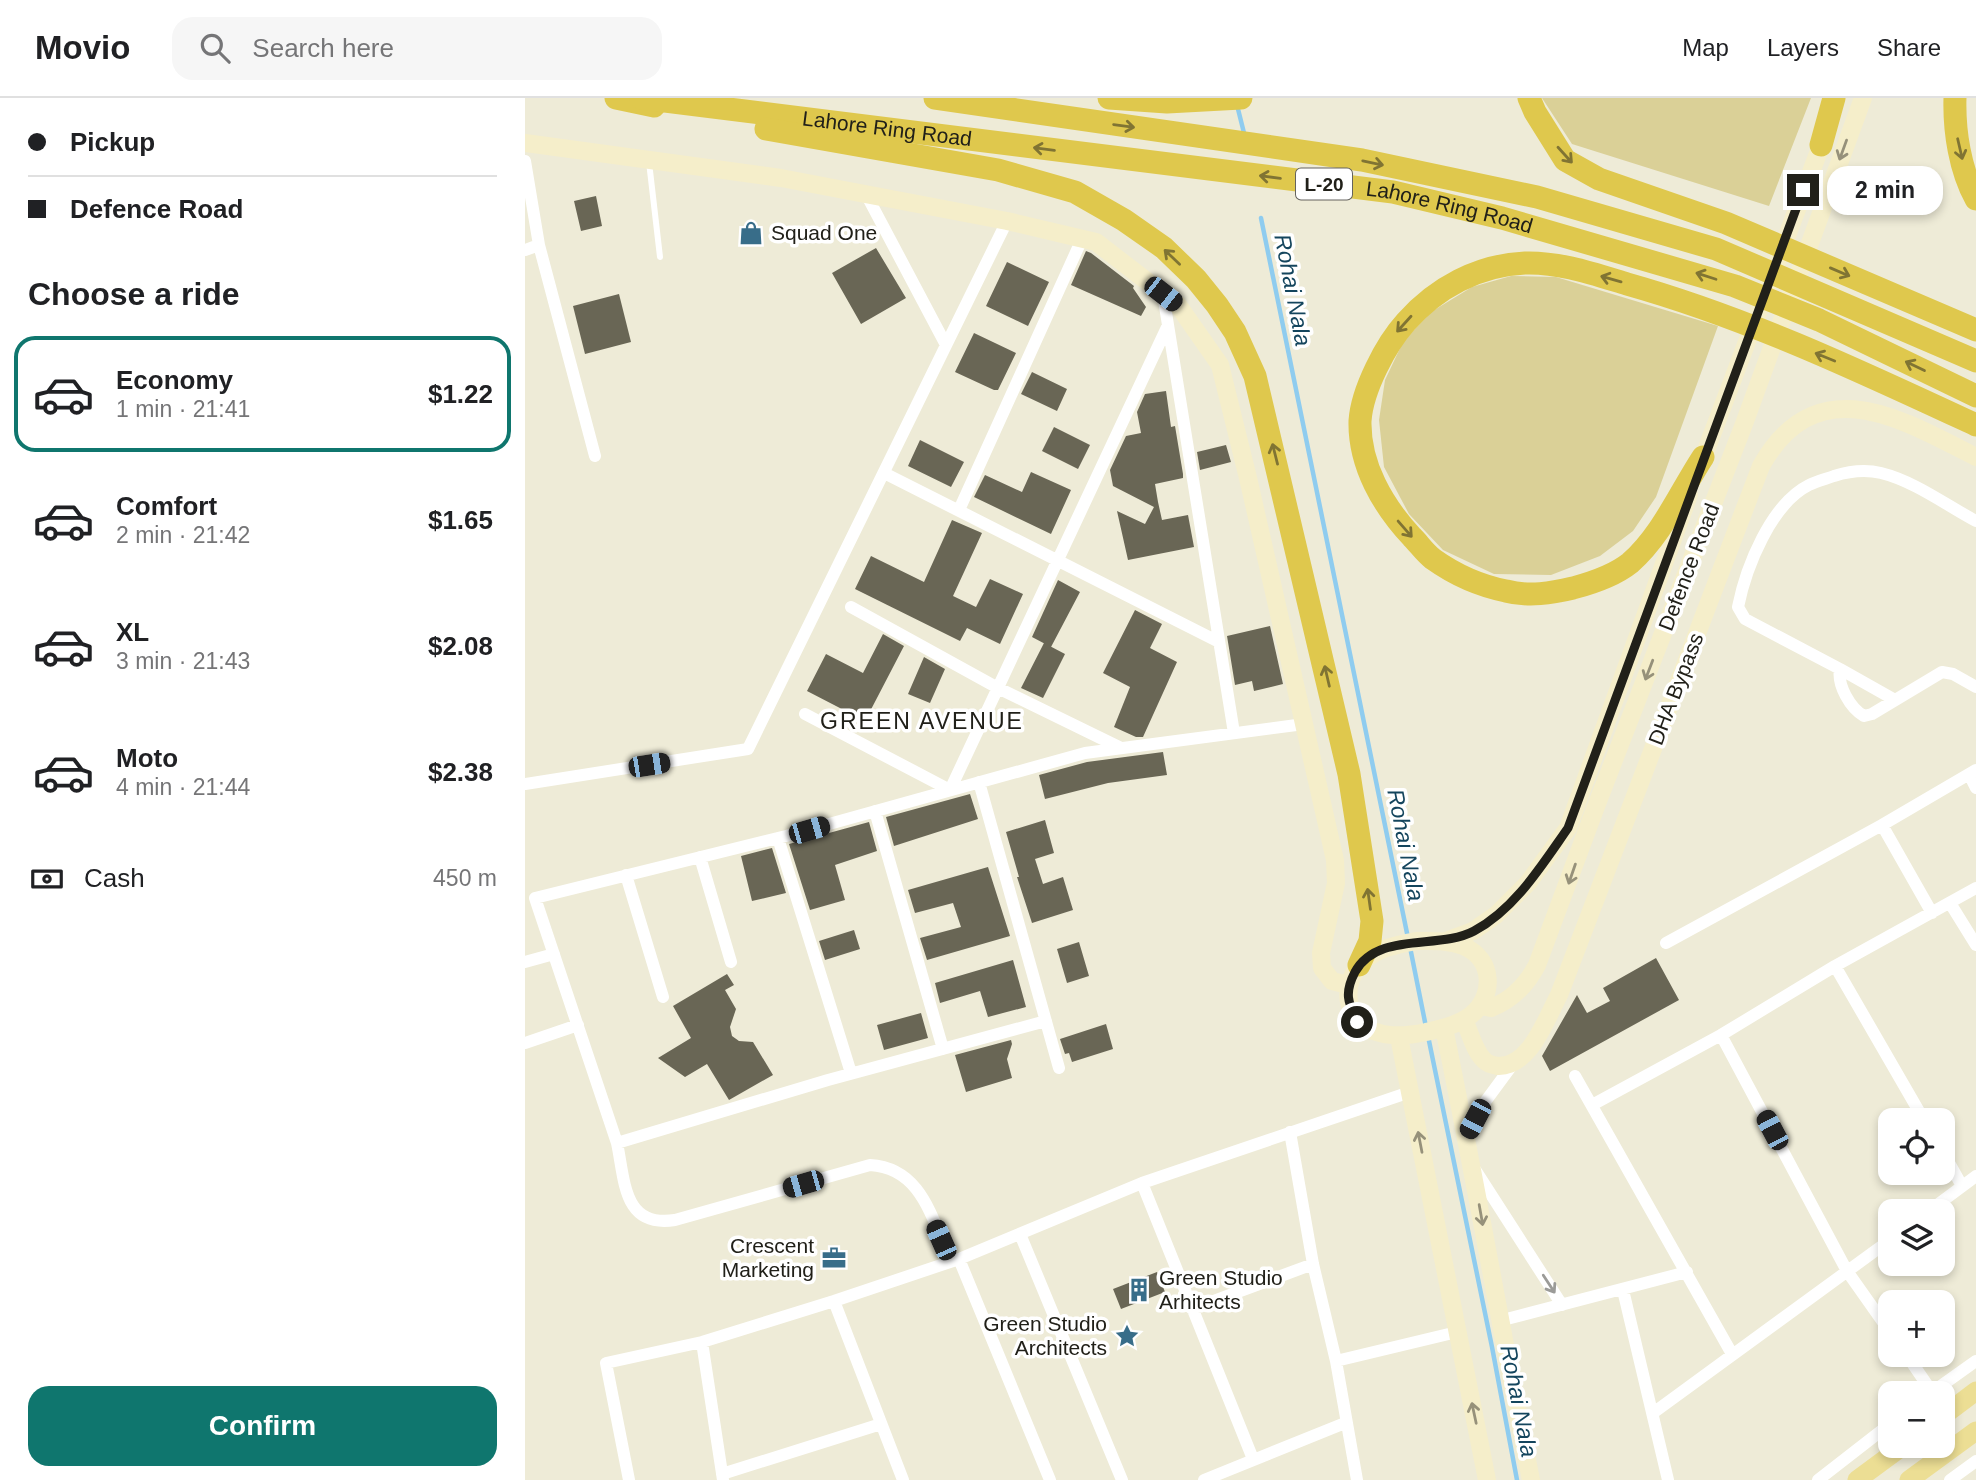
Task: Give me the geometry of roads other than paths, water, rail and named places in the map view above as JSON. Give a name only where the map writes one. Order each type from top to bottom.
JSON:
[{"type":"highway","points":[[616,98],[738,124],[998,170],[1076,192],[1164,248],[1196,279],[1235,332],[1255,376],[1349,774],[1372,921],[1370,941],[1354,975]]},
{"type":"highway","name":"Lahore Ring Road","points":[[641,98],[1392,192],[1502,218],[1735,285],[1819,320],[1976,396]]},
{"type":"highway","name":"Lahore Ring Road","points":[[935,98],[1362,160],[1537,197],[1716,249],[1976,361]]},
{"type":"highway","points":[[1109,98],[1167,102],[1241,98]]},
{"type":"highway","points":[[1529,98],[1565,160],[1599,180],[1726,223],[1976,330]]},
{"type":"highway","points":[[1821,145],[1834,98]]},
{"type":"highway","points":[[1955,98],[1954,122],[1968,185],[1976,199]]},
{"type":"highway","points":[[1703,457],[1654,538],[1626,566],[1588,584],[1547,594],[1508,592],[1465,577],[1431,558],[1400,524],[1381,498],[1366,461],[1360,420],[1371,379],[1392,338],[1423,303],[1457,281],[1490,269],[1525,263],[1567,267],[1684,300],[1856,369],[1976,425]]},
{"type":"main road","name":"Defence Road","points":[[1445,941],[1473,931],[1496,915],[1528,883],[1568,828],[1703,457],[1840,98]]},
{"type":"main road","name":"Defence Road","points":[[1482,1006],[1491,1008],[1516,993],[1537,965],[1744,424],[1863,98]]},
{"type":"main road","points":[[525,144],[781,178],[1007,221],[1096,242],[1178,305],[1220,365],[1335,860],[1336,883],[1321,953],[1322,968],[1332,981],[1354,975]]},
{"type":"main road","name":"DHA Bypass","points":[[1513,1063],[1537,1037],[1559,995],[1756,479],[1770,450],[1784,434],[1800,422],[1825,412],[1854,408],[1889,416],[1976,457]]},
{"type":"main road","points":[[1416,941],[1445,941],[1465,946],[1481,958],[1487,971],[1488,985],[1482,1006],[1464,1020],[1444,1028],[1399,1037],[1375,1032],[1357,1022],[1348,1003],[1354,975],[1374,953],[1392,946],[1416,941]]},
{"type":"main road","points":[[1464,1020],[1482,1059],[1489,1065],[1513,1063]]},
{"type":"main road","points":[[1444,1028],[1531,1480]]},
{"type":"main road","points":[[1399,1037],[1487,1480]]},
{"type":"main road","points":[[1955,1407],[1976,1391]]},
{"type":"main road","points":[[1909,1480],[1976,1431]]},
{"type":"main road","points":[[1857,1480],[1887,1458]]},
{"type":"street","points":[[525,161],[539,245],[596,456]]},
{"type":"street","points":[[866,194],[946,345]]},
{"type":"street","points":[[525,784],[748,749],[1007,221]]},
{"type":"street","points":[[959,510],[1082,239]]},
{"type":"street","points":[[525,250],[539,245]]},
{"type":"street","points":[[1163,294],[1234,733]]},
{"type":"street","points":[[950,790],[1168,325]]},
{"type":"street","points":[[1895,700],[1745,619],[1740,612],[1740,599],[1755,557],[1769,527],[1782,509],[1808,486],[1851,471],[1867,470],[1903,480],[1976,521]]},
{"type":"street","points":[[884,472],[1219,642]]},
{"type":"street","points":[[852,607],[998,688],[1121,748]]},
{"type":"street","points":[[1840,669],[1838,678],[1841,686],[1857,712],[1864,716],[1872,714],[1942,672],[1953,674],[1976,687]]},
{"type":"street","points":[[805,714],[950,790]]},
{"type":"street","points":[[1050,1480],[955,1260],[914,1184],[895,1170],[884,1166],[863,1167],[660,1223],[637,1213],[630,1203],[617,1143],[535,898],[778,838],[1085,753],[1304,724]]},
{"type":"street","points":[[1666,943],[1882,825],[1972,772],[1976,788]]},
{"type":"street","points":[[979,782],[1059,1068]]},
{"type":"street","points":[[875,811],[943,1049]]},
{"type":"street","points":[[1882,825],[1932,913]]},
{"type":"street","points":[[778,838],[851,1073]]},
{"type":"street","points":[[700,857],[731,962]]},
{"type":"street","points":[[626,875],[663,997]]},
{"type":"street","points":[[1592,1105],[1721,1035],[1835,966],[1976,888]]},
{"type":"street","points":[[1950,903],[1976,945]]},
{"type":"street","points":[[525,962],[554,954]]},
{"type":"street","points":[[1835,966],[1917,1108]]},
{"type":"street","points":[[617,1143],[851,1073],[1046,1021]]},
{"type":"street","points":[[525,1043],[577,1025]]},
{"type":"street","points":[[1721,1035],[1847,1271],[1878,1315]]},
{"type":"street","points":[[1466,1136],[1485,1102],[1513,1063]]},
{"type":"street","points":[[1575,1076],[1732,1354]]},
{"type":"street","points":[[629,1480],[606,1363],[702,1342],[834,1301],[955,1260],[1142,1183],[1411,1093]]},
{"type":"street","points":[[1290,1132],[1313,1264],[1336,1361],[1357,1480]]},
{"type":"street","points":[[1472,1165],[1562,1305]]},
{"type":"street","points":[[1955,1173],[1962,1186]]},
{"type":"street","points":[[1945,1199],[1976,1176]]},
{"type":"street","points":[[1142,1183],[1253,1459]]},
{"type":"street","points":[[1020,1234],[1122,1480]]},
{"type":"street","points":[[1653,1413],[1878,1249]]},
{"type":"street","points":[[1192,1309],[1313,1264]]},
{"type":"street","points":[[1499,1321],[1686,1272]]},
{"type":"street","points":[[1623,1290],[1668,1480]]},
{"type":"street","points":[[834,1301],[903,1480]]},
{"type":"street","points":[[1336,1361],[1457,1332]]},
{"type":"street","points":[[702,1342],[723,1477],[881,1424]]},
{"type":"street","points":[[1948,1381],[1976,1361]]},
{"type":"street","points":[[1204,1480],[1345,1423]]},
{"type":"street","points":[[1818,1480],[1878,1433]]},
{"type":"street","points":[[1950,1480],[1976,1461]]},
{"type":"lane","points":[[649,160],[660,257]]},
{"type":"waterway","name":"Rohai Nala","points":[[1238,109],[1244,133]]},
{"type":"waterway","name":"Rohai Nala","points":[[1261,218],[1408,938]]},
{"type":"waterway","name":"Rohai Nala","points":[[1410,947],[1426,1027]]},
{"type":"waterway","name":"Rohai Nala","points":[[1428,1036],[1492,1347]]},
{"type":"waterway","name":"Rohai Nala","points":[[1492,1347],[1517,1480]]},
{"type":"place","name":"Squad One","points":[[751,233]]},
{"type":"place","name":"Crescent Marketing","points":[[834,1258]]},
{"type":"place","name":"Green Studio Arhitects","points":[[1139,1290]]},
{"type":"place","name":"Green Studio Architects","points":[[1127,1336]]},
{"type":"district","name":"GREEN AVENUE","points":[[922,721]]}]
